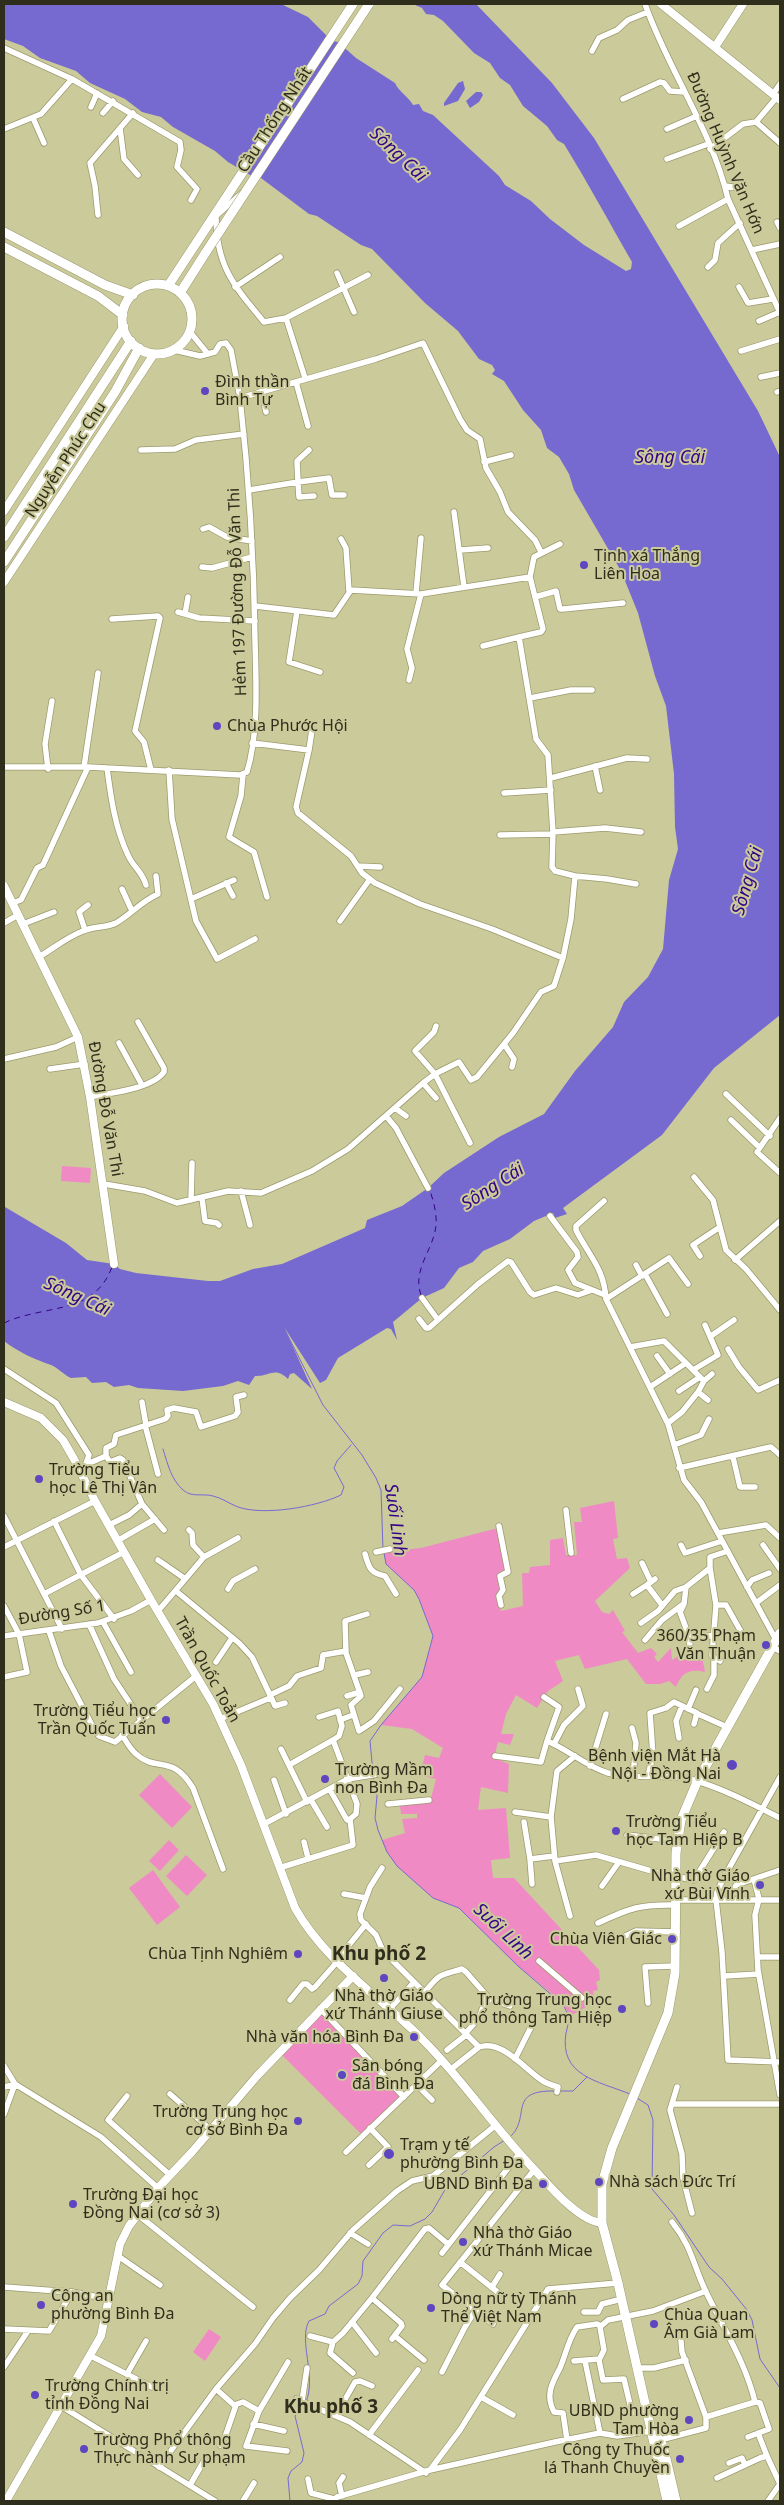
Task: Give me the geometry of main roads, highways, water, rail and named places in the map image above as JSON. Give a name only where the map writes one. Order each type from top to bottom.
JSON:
[{"type":"main road","name":"Cầu Thống Nhất","points":[[168,286],[354,4]]},
{"type":"main road","name":"Cầu Thống Nhất","points":[[180,293],[369,4]]},
{"type":"main road","points":[[661,4],[776,97]]},
{"type":"main road","points":[[715,47],[743,4]]},
{"type":"main road","points":[[4,232],[104,285],[133,295]]},
{"type":"main road","points":[[4,246],[98,296],[123,315]]},
{"type":"main road","points":[[149,285],[168,286],[180,293],[191,310],[190,332],[184,342],[174,350],[154,354],[139,348],[131,341],[124,326],[123,315],[126,304],[133,295],[149,285]]},
{"type":"main road","name":"Nguyễn Phúc Chu","points":[[4,511],[124,326]]},
{"type":"main road","name":"Nguyễn Phúc Chu","points":[[4,537],[131,341]]},
{"type":"main road","name":"Nguyễn Phúc Chu","points":[[4,562],[115,392],[139,348]]},
{"type":"main road","name":"Nguyễn Phúc Chu","points":[[4,582],[154,354]]},
{"type":"main road","name":"Đường Đỗ Văn Thi","points":[[4,886],[78,1037],[85,1064],[104,1184],[114,1264]]},
{"type":"main road","name":"Trần Quốc Toản","points":[[4,1402],[30,1412],[47,1423],[63,1440],[117,1541],[220,1719],[264,1824],[295,1908],[303,1923],[337,1961],[442,2060],[534,2170],[581,2213],[591,2220],[602,2223]]},
{"type":"main road","points":[[667,2501],[622,2299],[602,2223],[601,2202],[604,2176],[610,2152],[668,2013],[675,1966],[677,1841],[681,1820],[697,1782],[777,1643]]},
{"type":"main road","points":[[6,2501],[101,2336],[124,2234],[137,2214],[257,2076],[320,2008],[353,1976]]},
{"type":"main road","points":[[652,2431],[660,2440],[676,2501]]},
{"type":"water","name":"Sông Cái","points":[[4,4],[281,4],[308,17],[332,41],[338,42],[356,58],[395,83],[413,105],[419,104],[423,111],[433,115],[499,176],[505,185],[531,201],[550,219],[584,245],[626,271],[631,269],[632,262],[564,144],[557,140],[547,126],[523,106],[510,85],[500,78],[490,63],[474,53],[443,21],[434,15],[426,14],[422,8],[413,4],[476,4],[552,83],[594,138],[758,411],[780,457],[780,1015],[714,1068],[662,1135],[563,1208],[567,1214],[555,1218],[553,1213],[534,1221],[510,1239],[483,1251],[473,1262],[459,1268],[444,1288],[422,1298],[393,1322],[397,1340],[391,1329],[387,1328],[338,1358],[326,1380],[320,1383],[284,1327],[312,1389],[294,1373],[290,1374],[288,1379],[279,1373],[275,1373],[255,1376],[249,1385],[238,1381],[223,1386],[183,1391],[138,1388],[129,1385],[114,1387],[106,1382],[92,1383],[86,1377],[71,1378],[53,1366],[15,1349],[4,1341],[4,1202],[5,1207],[66,1243],[87,1260],[114,1264],[120,1269],[136,1273],[220,1281],[253,1269],[282,1264],[365,1228],[367,1220],[402,1206],[428,1188],[444,1173],[499,1137],[544,1114],[575,1071],[613,1027],[624,1002],[648,977],[663,949],[669,880],[678,849],[675,827],[674,774],[666,706],[655,676],[638,613],[621,571],[574,490],[569,474],[559,457],[547,448],[541,430],[523,410],[504,381],[492,374],[495,370],[492,365],[479,359],[458,331],[425,303],[372,249],[361,245],[317,216],[309,214],[261,178],[250,175],[228,162],[215,151],[173,127],[161,117],[142,112],[125,99],[90,83],[76,71],[40,58],[23,46],[4,39]]},
{"type":"water","points":[[463,81],[465,89],[458,101],[444,106],[444,103],[458,83]]},
{"type":"water","points":[[476,92],[481,92],[483,95],[479,102],[470,108],[466,101]]},
{"type":"waterway","name":"Suối Linh","points":[[281,1322],[323,1405],[362,1455],[376,1478],[381,1490],[383,1549]]},
{"type":"waterway","points":[[163,1449],[173,1476],[179,1486],[186,1492],[194,1495],[213,1496],[238,1507],[262,1511],[290,1509],[318,1503],[341,1495],[344,1487],[334,1468],[337,1461],[351,1445]]},
{"type":"waterway","name":"Suối Linh","points":[[373,1773],[370,1741],[381,1725],[422,1677],[433,1636],[414,1590],[386,1564],[384,1553]]},
{"type":"waterway","name":"Suối Linh","points":[[373,1777],[377,1796],[375,1818],[378,1830],[387,1852],[397,1866],[433,1898],[459,1908],[518,1966],[562,2004],[568,2018],[565,2047],[569,2059],[575,2068],[583,2075],[630,2094]]},
{"type":"waterway","points":[[559,2091],[573,2091],[587,2077]]},
{"type":"waterway","points":[[510,2137],[516,2129],[525,2100],[530,2095],[555,2091]]},
{"type":"waterway","name":"Suối Linh","points":[[637,2098],[648,2105],[653,2120],[652,2189],[674,2215],[709,2267],[722,2279],[747,2310],[752,2320],[760,2359],[780,2388]]},
{"type":"waterway","points":[[306,2402],[310,2381],[305,2338],[309,2321],[325,2314],[329,2306],[358,2284],[362,2276],[363,2261],[383,2233],[393,2225],[410,2226],[425,2219],[432,2212],[446,2188],[494,2147],[505,2140]]},
{"type":"waterway","points":[[290,2501],[288,2478],[291,2471],[302,2462],[304,2453],[295,2416],[304,2405]]},
{"type":"place","name":"Đình thần Bình Tự","points":[[205,391]]},
{"type":"place","name":"Tịnh xá Thắng Liên Hoa","points":[[584,565]]},
{"type":"place","name":"Chùa Phước Hội","points":[[217,726]]},
{"type":"place","name":"Trường Tiểu học Lê Thị Vân","points":[[39,1479]]},
{"type":"place","name":"360/35 Phạm Văn Thuận","points":[[766,1645]]},
{"type":"place","name":"Trường Tiểu học Trần Quốc Tuấn","points":[[166,1720]]},
{"type":"place","name":"Bệnh viện Mắt Hà Nội - Đồng Nai","points":[[732,1765]]},
{"type":"place","name":"Trường Mầm non Bình Đa","points":[[325,1779]]},
{"type":"place","name":"Trường Tiểu học Tam Hiệp B","points":[[616,1831]]},
{"type":"place","name":"Nhà thờ Giáo xứ Bùi Vĩnh","points":[[760,1885]]},
{"type":"place","name":"Chùa Viên Giác","points":[[672,1939]]},
{"type":"place","name":"Chùa Tịnh Nghiêm","points":[[298,1954]]},
{"type":"place","name":"Nhà thờ Giáo xứ Thánh Giuse","points":[[384,1978]]},
{"type":"place","name":"Trường Trung học phổ thông Tam Hiệp","points":[[622,2009]]},
{"type":"place","name":"Nhà văn hóa Bình Đa","points":[[414,2037]]},
{"type":"place","name":"Sân bóng đá Bình Đa","points":[[342,2075]]},
{"type":"place","name":"Trường Trung học cơ sở Bình Đa","points":[[298,2121]]},
{"type":"place","name":"Trạm y tế phường Bình Đa","points":[[389,2154]]},
{"type":"place","name":"Nhà sách Đức Trí","points":[[599,2182]]},
{"type":"place","name":"UBND Bình Đa","points":[[543,2184]]},
{"type":"place","name":"Trường Đại học Đồng Nai (cơ sở 3)","points":[[73,2204]]},
{"type":"place","name":"Nhà thờ Giáo xứ Thánh Micae","points":[[463,2242]]},
{"type":"place","name":"Công an phường Bình Đa","points":[[41,2305]]},
{"type":"place","name":"Dòng nữ tỳ Thánh Thể Việt Nam","points":[[431,2308]]},
{"type":"place","name":"Chùa Quan Âm Già Lam","points":[[654,2324]]},
{"type":"place","name":"Trường Chính trị tỉnh Đồng Nai","points":[[35,2395]]},
{"type":"place","name":"UBND phường Tam Hòa","points":[[689,2420]]},
{"type":"place","name":"Trường Phổ thông Thực hành Sư phạm","points":[[84,2449]]},
{"type":"place","name":"Công ty Thuốc lá Thanh Chuyền","points":[[680,2459]]},
{"type":"district","name":"Khu phố 2","points":[[379,1955]]},
{"type":"district","name":"Khu phố 3","points":[[331,2408]]}]
